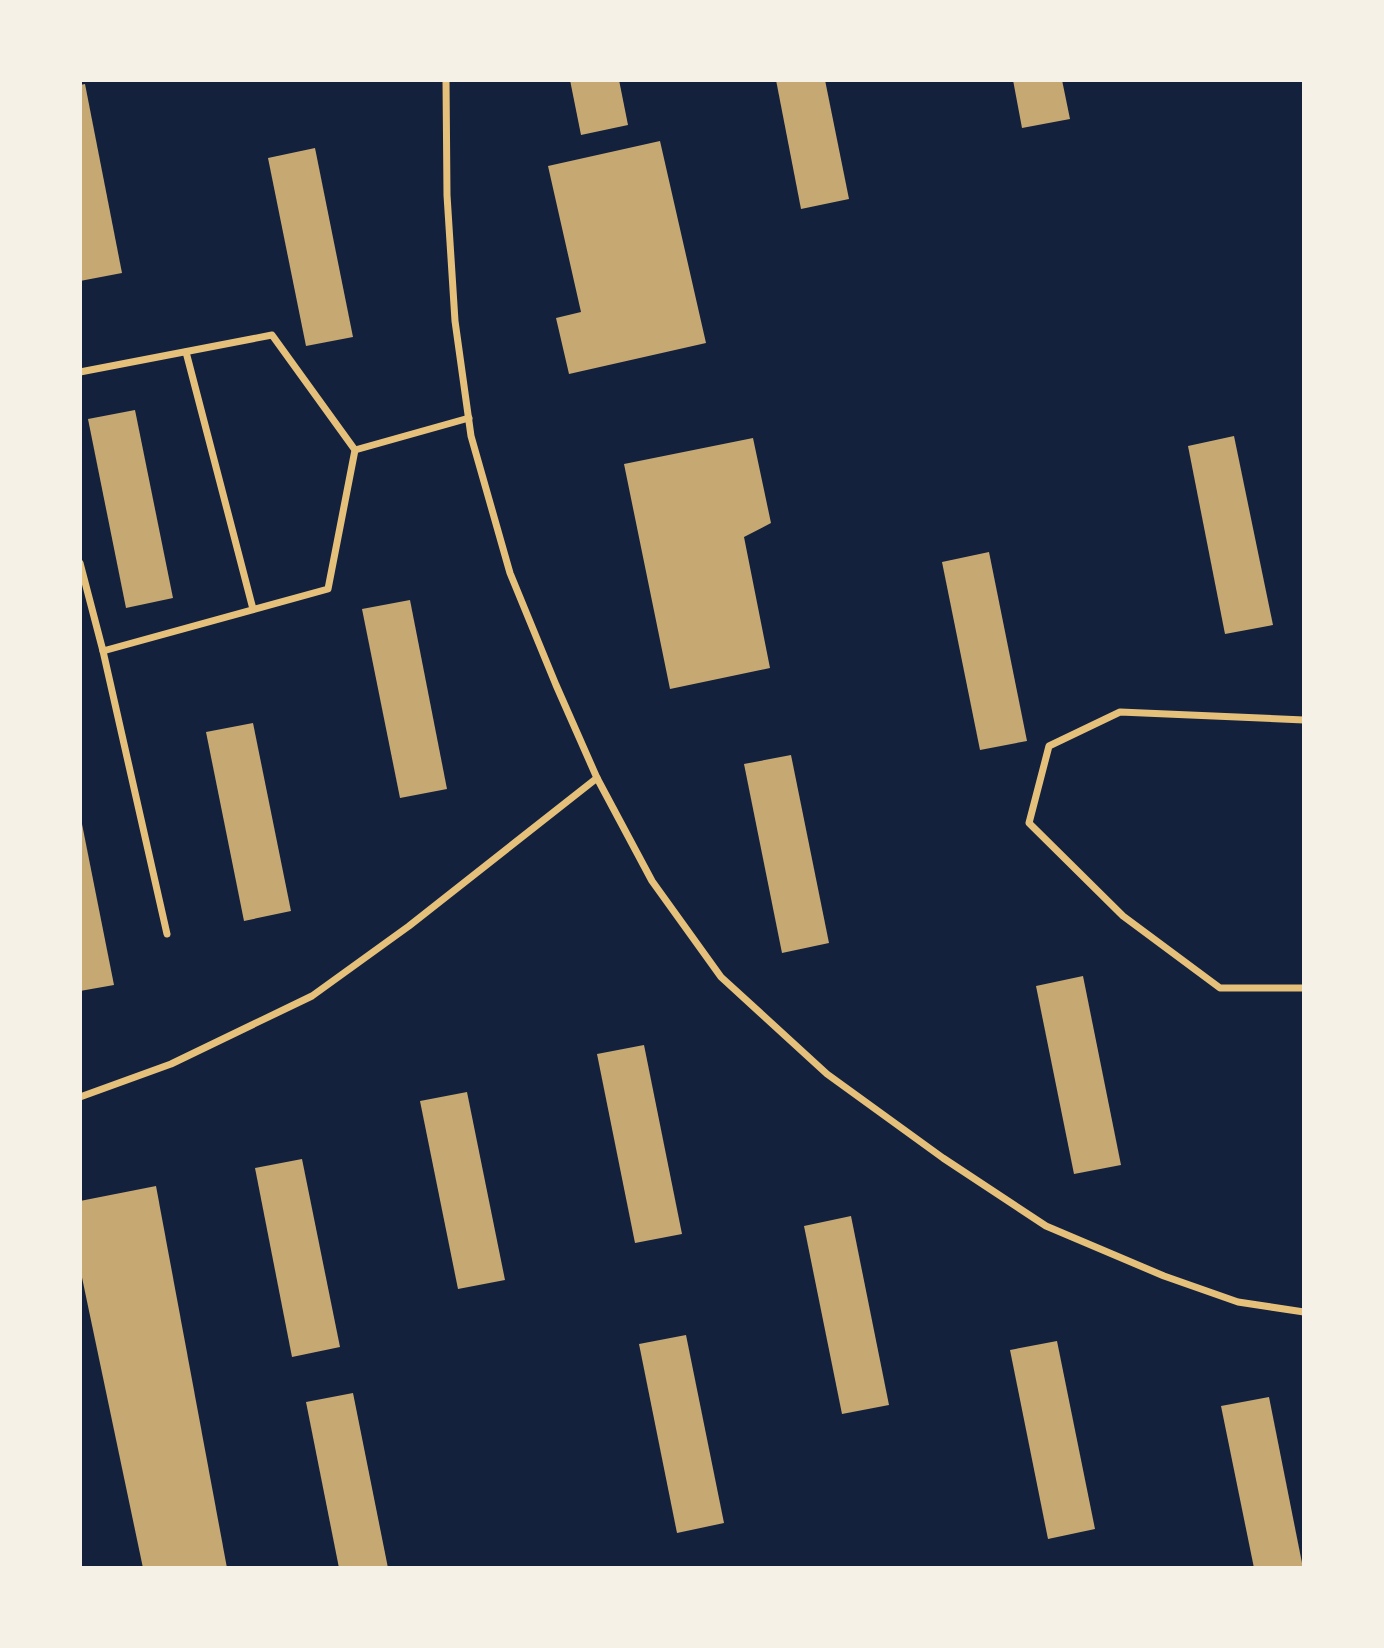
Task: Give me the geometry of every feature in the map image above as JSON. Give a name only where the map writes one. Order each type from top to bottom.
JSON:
[{"type":"street","points":[[446,80],[447,195],[455,321],[471,436],[510,573],[597,778],[652,881],[721,977],[827,1074],[943,1158],[1046,1226],[1164,1276],[1238,1302],[1304,1312]]},
{"type":"street","points":[[80,372],[272,335],[355,450],[328,589],[103,650]]},
{"type":"street","points":[[186,352],[253,609]]},
{"type":"street","points":[[355,450],[469,418]]},
{"type":"street","points":[[80,563],[103,650],[167,934]]},
{"type":"street","points":[[1304,720],[1120,712],[1049,746],[1029,823],[1123,916],[1220,988],[1304,988]]},
{"type":"street","points":[[80,1097],[171,1064],[312,996],[409,926],[597,778]]},
{"type":"building","points":[[570,80],[619,80],[628,125],[581,135]]},
{"type":"building","points":[[776,80],[825,80],[849,199],[801,209]]},
{"type":"building","points":[[1013,80],[1062,80],[1070,119],[1022,128]]},
{"type":"building","points":[[85,84],[122,273],[80,281],[80,85]]},
{"type":"building","points":[[660,141],[706,343],[569,374],[556,318],[581,312],[548,166]]},
{"type":"building","points":[[315,148],[353,337],[306,346],[268,158]]},
{"type":"building","points":[[135,410],[173,598],[126,608],[88,419]]},
{"type":"building","points":[[1234,436],[1273,625],[1225,634],[1188,446]]},
{"type":"building","points":[[753,438],[771,523],[744,537],[770,668],[670,689],[624,464]]},
{"type":"building","points":[[989,552],[1027,741],[980,750],[942,562]]},
{"type":"building","points":[[410,600],[447,789],[400,798],[362,609]]},
{"type":"building","points":[[253,723],[291,911],[244,921],[206,732]]},
{"type":"building","points":[[791,755],[829,943],[782,953],[744,764]]},
{"type":"building","points":[[80,824],[114,985],[80,991]]},
{"type":"building","points":[[1083,976],[1121,1165],[1074,1174],[1036,986]]},
{"type":"building","points":[[644,1045],[682,1234],[635,1243],[597,1054]]},
{"type":"building","points":[[467,1092],[505,1280],[458,1289],[420,1101]]},
{"type":"building","points":[[302,1159],[340,1347],[292,1357],[255,1168]]},
{"type":"building","points":[[156,1186],[227,1568],[143,1568],[80,1268],[80,1201]]},
{"type":"building","points":[[851,1216],[889,1405],[842,1414],[804,1226]]},
{"type":"building","points":[[686,1335],[724,1523],[677,1533],[639,1344]]},
{"type":"building","points":[[1057,1341],[1095,1529],[1048,1539],[1010,1350]]},
{"type":"building","points":[[353,1393],[388,1568],[339,1568],[306,1402]]},
{"type":"building","points":[[1269,1397],[1303,1568],[1254,1568],[1221,1406]]}]
